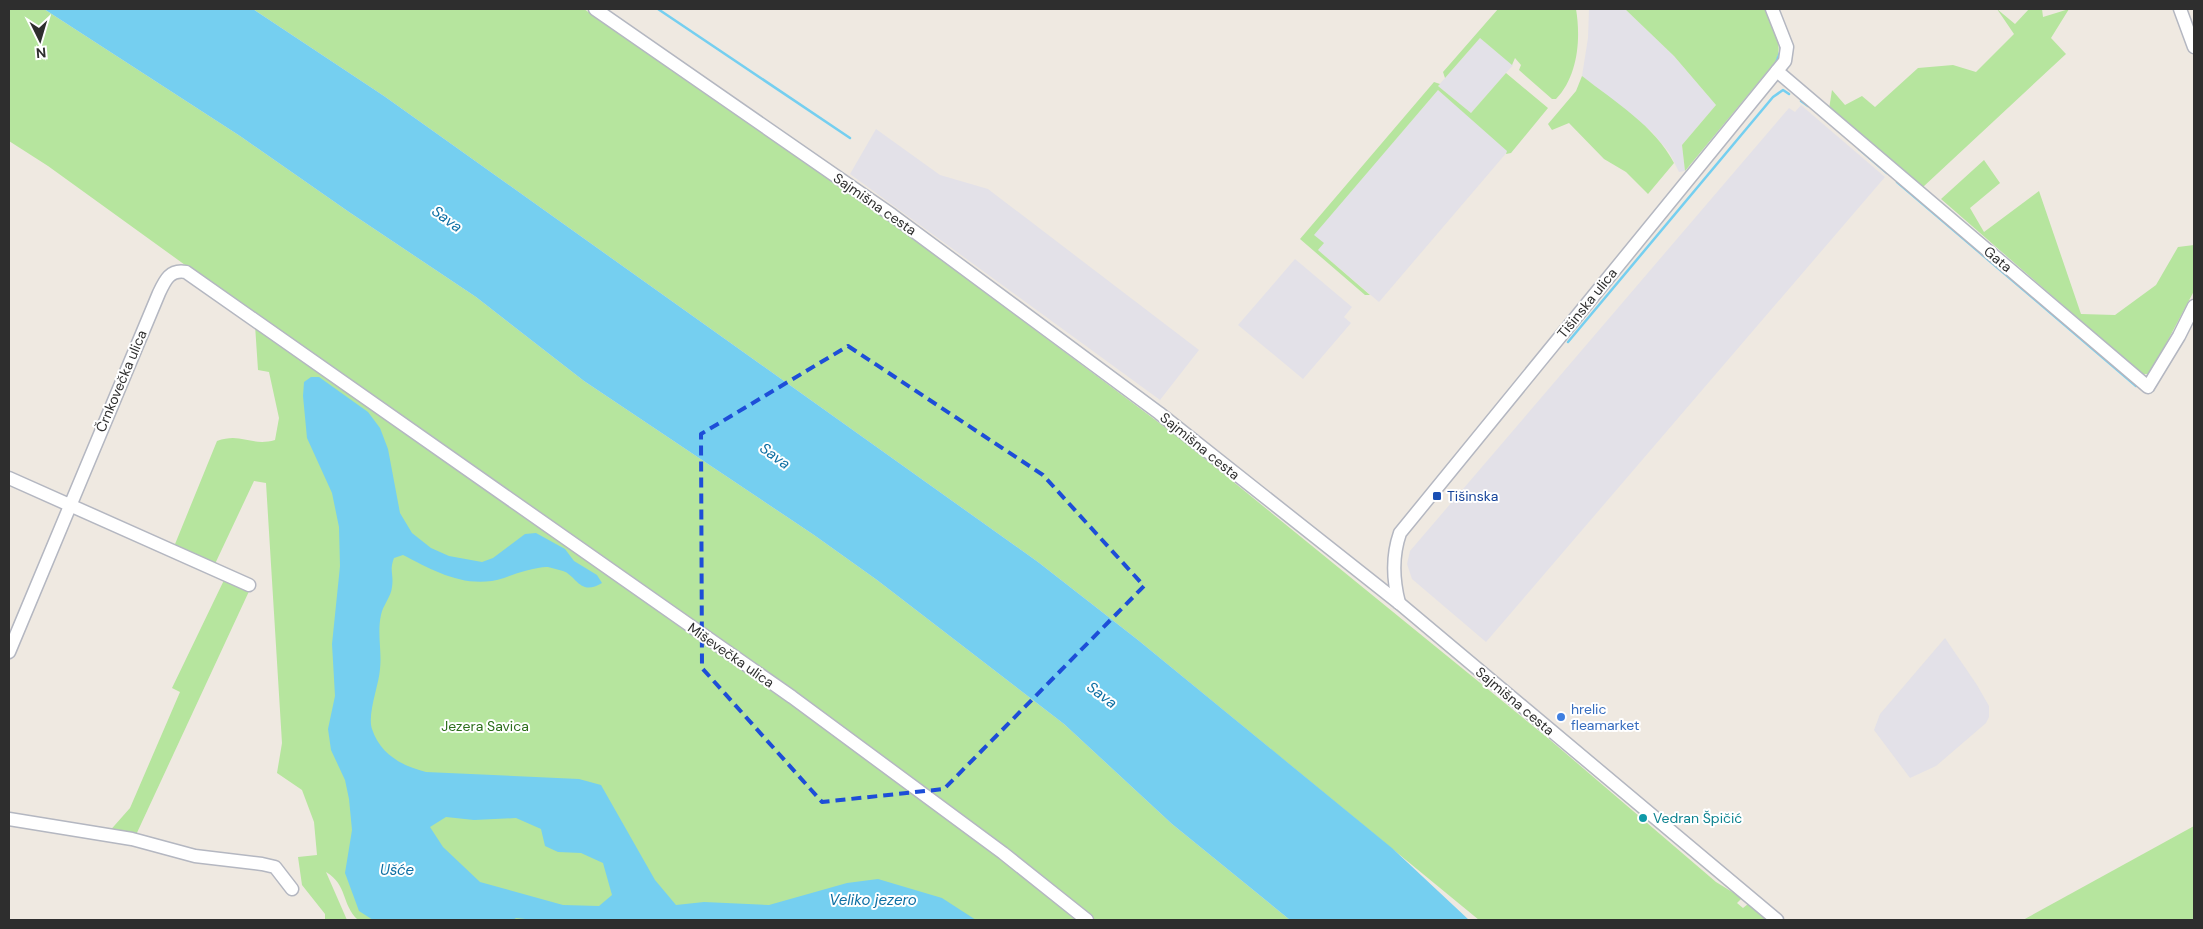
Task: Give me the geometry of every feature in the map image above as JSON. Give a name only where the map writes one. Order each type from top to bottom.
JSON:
[{"type":"street","name":"Sajmišna cesta","points":[[595,9],[884,210],[1159,413],[1399,604],[1777,920]]},
{"type":"street","name":"Tišinska ulica","points":[[1399,604],[1395,588],[1394,560],[1395,547],[1400,533],[1650,224],[1785,61],[1787,47],[1772,9]]},
{"type":"street","points":[[2180,9],[2194,47]]},
{"type":"street","name":"Gata","points":[[1778,71],[2148,387],[2179,336],[2194,306]]},
{"type":"street","name":"Črnkovečka ulica","points":[[9,652],[68,505],[164,281],[174,272],[186,272]]},
{"type":"street","name":"Miševečka ulica","points":[[186,272],[792,697],[1003,853],[1087,920]]},
{"type":"street","points":[[9,478],[249,585]]},
{"type":"street","points":[[9,819],[132,839],[195,856],[262,864],[276,868],[292,889]]},
{"type":"highlighted area","points":[[848,346],[1043,475],[1144,586],[944,789],[822,802],[702,668],[701,434]]},
{"type":"shaded area","points":[[1589,9],[1625,9],[1674,56],[1716,105],[1682,145],[1685,171],[1679,172],[1669,152],[1651,131],[1582,76],[1588,38]]},
{"type":"shaded area","points":[[1480,38],[1513,65],[1471,113],[1438,86]]},
{"type":"shaded area","points":[[1438,90],[1508,151],[1379,302],[1318,250],[1313,235]]},
{"type":"shaded area","points":[[1801,105],[1885,177],[1486,642],[1412,579],[1407,564],[1410,551],[1789,108],[1795,112]]},
{"type":"shaded area","points":[[876,129],[940,175],[988,189],[1199,350],[1160,400],[850,174]]},
{"type":"shaded area","points":[[1295,259],[1352,307],[1344,317],[1351,323],[1303,379],[1238,325]]},
{"type":"shaded area","points":[[1945,638],[1989,706],[1989,717],[1986,723],[1936,766],[1910,778],[1874,730],[1880,714]]},
{"type":"green space","points":[[9,9],[44,9],[240,136],[476,297],[584,381],[814,535],[877,580],[1064,724],[1172,824],[1290,920],[1092,920],[48,166],[9,141]]},
{"type":"green space","points":[[253,9],[584,9],[874,209],[1182,440],[1549,739],[1716,882],[1742,898],[1737,903],[1743,908],[1748,904],[1767,920],[1479,920],[1138,640],[1038,562],[384,96]]},
{"type":"green space","points":[[1498,9],[1576,9],[1578,45],[1576,57],[1569,79],[1556,99],[1552,99],[1519,70],[1521,65],[1515,58],[1512,65],[1480,38],[1445,78],[1443,72]]},
{"type":"green space","points":[[1625,9],[1765,9],[1776,35],[1779,48],[1776,61],[1685,171],[1682,145],[1716,105],[1674,56]]},
{"type":"green space","points":[[1997,9],[2015,24],[2029,9],[2042,9],[2043,17],[2069,9],[2051,38],[2066,54],[1923,187],[1829,109],[1832,90],[1845,105],[1862,96],[1875,107],[1918,68],[1953,65],[1976,72],[2014,34]]},
{"type":"green space","points":[[1506,73],[1548,108],[1511,153],[1506,154],[1507,151],[1438,90],[1314,235],[1324,243],[1318,250],[1370,295],[1365,295],[1300,239],[1434,82],[1440,84],[1438,86],[1471,113]]},
{"type":"green space","points":[[1582,76],[1621,105],[1645,126],[1656,137],[1674,163],[1648,194],[1626,172],[1604,159],[1569,123],[1552,130],[1548,124],[1576,91]]},
{"type":"green space","points":[[1984,160],[2000,183],[1970,208],[1984,232],[2039,191],[2081,314],[2115,315],[2156,285],[2178,247],[2194,245],[2194,291],[2150,374],[2142,374],[1941,199]]},
{"type":"green space","name":"Jezera Savica","points":[[255,325],[631,592],[790,700],[1081,920],[358,920],[349,908],[338,883],[326,872],[347,920],[325,920],[325,914],[302,885],[298,857],[317,855],[314,822],[302,790],[277,773],[282,743],[266,483],[254,481],[214,566],[173,549],[217,441],[233,438],[259,442],[275,440],[279,418],[269,372],[258,370]]},
{"type":"green space","points":[[226,576],[251,587],[135,837],[107,834],[130,808],[180,692],[172,688]]},
{"type":"green space","points":[[2194,826],[2194,920],[2023,920]]},
{"type":"water","name":"Sava","points":[[44,9],[253,9],[384,96],[1038,562],[1138,640],[1392,848],[1469,920],[1290,920],[1172,824],[1064,724],[877,580],[814,535],[584,381],[476,297],[240,136]]},
{"type":"water","name":"Ušće","points":[[311,377],[319,377],[368,412],[380,428],[388,449],[400,513],[412,533],[431,548],[449,556],[482,562],[493,558],[525,534],[536,533],[565,549],[574,561],[597,575],[602,583],[588,588],[579,584],[568,573],[548,567],[532,569],[490,581],[477,582],[451,577],[403,555],[394,558],[391,591],[382,611],[380,622],[380,669],[371,716],[372,729],[376,738],[393,758],[426,772],[579,779],[601,785],[655,880],[676,905],[704,902],[769,905],[847,883],[878,879],[942,898],[976,920],[535,920],[516,918],[513,920],[373,920],[359,911],[345,873],[352,830],[349,799],[345,780],[331,750],[328,729],[335,696],[332,644],[340,566],[339,527],[332,493],[307,438],[303,396],[304,382]],"holes":[[[446,817],[474,820],[516,818],[541,829],[545,846],[558,852],[581,853],[603,863],[612,895],[599,906],[563,905],[480,882],[443,847],[430,827]]]},
{"type":"waterway","points":[[658,9],[850,138]]},
{"type":"waterway","points":[[1776,63],[1781,50],[1780,44]]},
{"type":"waterway","points":[[1568,342],[1773,97],[1783,90],[1789,94]]},
{"type":"waterway","points":[[1801,101],[1808,106]]},
{"type":"waterway","points":[[1859,149],[1887,173]]},
{"type":"waterway","points":[[1897,182],[2136,386]]},
{"type":"place","name":"Tišinska","points":[[1437,496]]},
{"type":"place","name":"hrelic fleamarket","points":[[1561,717]]},
{"type":"place","name":"Vedran Špičić","points":[[1643,818]]},
{"type":"water label","name":"Veliko jezero","points":[[873,900]]}]
